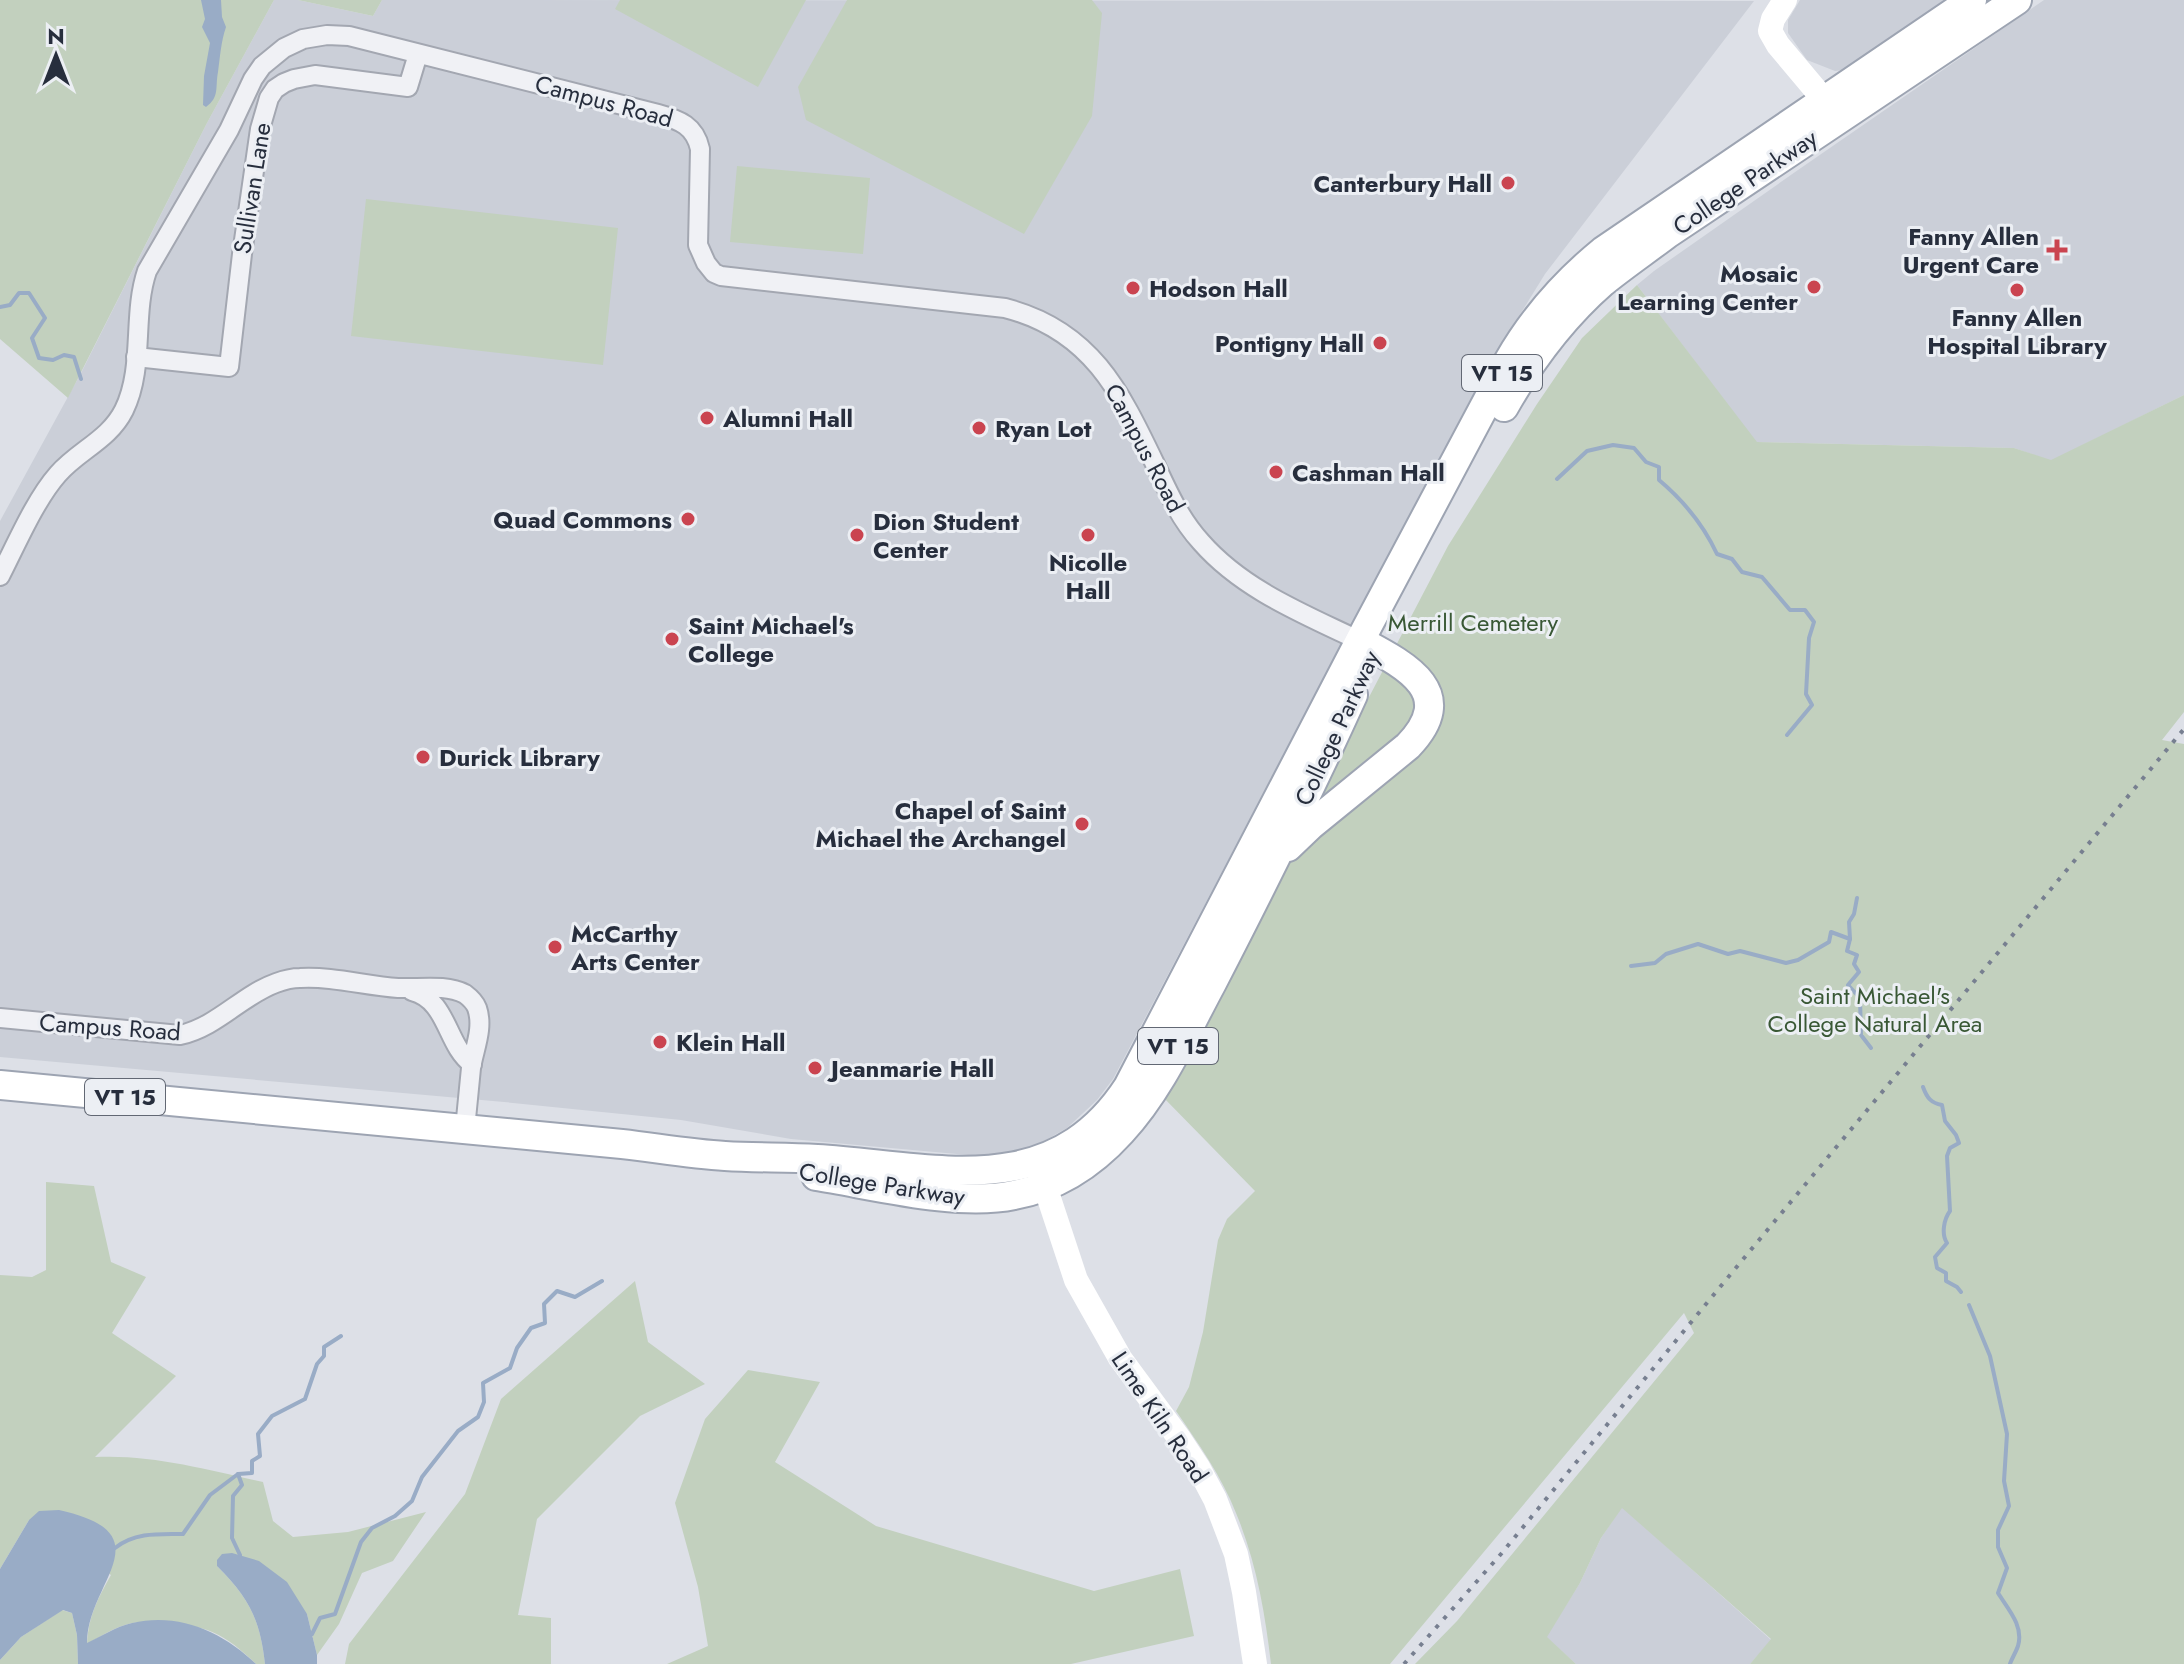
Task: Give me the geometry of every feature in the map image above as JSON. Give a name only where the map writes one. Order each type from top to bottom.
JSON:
[{"type":"main road","points":[[1785,0],[1773,19],[1770,31],[1778,45],[1832,109]]},
{"type":"main road","name":"College Parkway","points":[[0,1085],[726,1156],[809,1174],[945,1197],[1013,1196],[1049,1171],[1072,1144],[1118,1102],[1128,1087],[1319,745],[1508,362],[1540,313],[1568,281],[1603,251],[1832,109],[1970,31],[2017,0]]},
{"type":"main road","points":[[1970,1],[1970,31]]},
{"type":"main road","name":"College Parkway","points":[[1832,109],[1970,1]]},
{"type":"main road","points":[[1270,869],[1311,825],[1408,746],[1425,723],[1429,711],[1424,684],[1367,645]]},
{"type":"main road","points":[[1319,745],[1341,771],[1369,777]]},
{"type":"main road","name":"College Parkway","points":[[1049,1171],[1075,1173],[1103,1151],[1136,1115],[1185,1033],[1270,869],[1319,745]]},
{"type":"main road","name":"Lime Kiln Road","points":[[1049,1171],[1076,1280],[1120,1358],[1179,1438],[1215,1499],[1236,1554],[1255,1664]]},
{"type":"street","name":"Campus Road","points":[[0,576],[53,479],[114,427],[129,399],[141,296],[147,271],[229,130],[253,79],[266,61],[297,41],[327,35],[349,36],[683,122],[695,134],[700,149],[698,245],[706,263],[721,276],[1005,308],[1044,321],[1092,358],[1113,384],[1130,411],[1175,507],[1211,552],[1247,582],[1282,603],[1367,645]]},
{"type":"street","name":"Sullivan Lane","points":[[136,357],[229,367],[261,119],[275,89],[294,79],[315,75],[408,87],[418,54]]},
{"type":"street","name":"Campus Road","points":[[0,1018],[180,1035],[204,1027],[268,986],[291,979],[311,978],[398,988],[440,988],[465,995],[477,1009],[478,1040],[472,1064],[465,1129]]},
{"type":"street","name":"Campus Road","points":[[398,988],[418,993],[432,1002],[458,1051],[472,1064]]},
{"type":"shaded area","name":"Saint Michael's College","points":[[274,0],[298,0],[373,16],[382,0],[1754,1],[1545,274],[1488,366],[1113,1079],[1097,1100],[1067,1128],[1017,1151],[979,1156],[791,1139],[681,1120],[504,1102],[0,1057],[0,521],[81,373],[207,123]]},
{"type":"shaded area","points":[[1800,0],[1954,0],[1853,69],[1835,71],[1807,60],[1788,33],[1788,20]]},
{"type":"shaded area","points":[[2044,0],[2184,0],[2184,395],[2051,461],[2014,448],[1756,442],[1637,285]]},
{"type":"shaded area","points":[[1622,1507],[1771,1640],[1750,1664],[1576,1664],[1546,1637],[1580,1583],[1601,1538]]},
{"type":"green space","points":[[0,0],[274,0],[207,123],[68,398],[0,339]]},
{"type":"green space","points":[[298,0],[382,0],[373,16]]},
{"type":"green space","points":[[620,0],[806,0],[758,87],[615,9]]},
{"type":"green space","points":[[847,0],[1092,0],[1102,13],[1092,116],[1024,234],[806,120],[798,87]]},
{"type":"green space","points":[[737,166],[870,178],[863,254],[730,242]]},
{"type":"green space","points":[[366,199],[618,228],[603,365],[351,336]]},
{"type":"green space","points":[[1637,285],[1757,442],[2014,448],[2051,460],[2184,395],[2184,712],[2162,740],[2184,744],[2184,1664],[1750,1664],[1771,1639],[1622,1508],[1601,1538],[1580,1583],[1547,1637],[1576,1664],[1415,1664],[1457,1621],[1694,1333],[1684,1313],[1390,1664],[1271,1664],[1259,1587],[1243,1531],[1217,1473],[1176,1411],[1189,1387],[1203,1332],[1218,1240],[1227,1219],[1255,1191],[1161,1095],[1448,546],[1582,338]]},
{"type":"green space","points":[[46,1182],[94,1186],[111,1262],[146,1277],[112,1333],[176,1376],[95,1457],[159,1460],[263,1482],[273,1521],[293,1537],[348,1532],[426,1512],[393,1561],[362,1573],[339,1624],[317,1655],[307,1614],[217,1566],[251,1610],[260,1634],[265,1664],[256,1664],[214,1633],[178,1624],[132,1623],[87,1644],[94,1608],[111,1575],[29,1520],[0,1569],[0,1275],[32,1277],[46,1270]]},
{"type":"green space","points":[[635,1281],[648,1342],[705,1384],[640,1416],[537,1519],[518,1615],[551,1618],[551,1664],[345,1664],[349,1644],[465,1494],[501,1399]]},
{"type":"green space","points":[[748,1370],[820,1382],[775,1462],[876,1526],[1094,1591],[1180,1569],[1194,1636],[1071,1664],[667,1664],[708,1646],[698,1587],[675,1503],[705,1419]]},
{"type":"green space","points":[[62,1610],[72,1613],[78,1664],[0,1664],[0,1660],[21,1637]]},
{"type":"water","points":[[201,0],[221,0],[226,27],[215,95],[206,107],[203,105],[204,76],[210,43],[202,27],[205,19]]},
{"type":"water","points":[[59,1510],[91,1520],[109,1532],[115,1547],[114,1563],[90,1621],[87,1643],[126,1625],[167,1620],[215,1634],[256,1664],[78,1664],[72,1613],[63,1610],[21,1637],[0,1660],[0,1569],[29,1520],[39,1511]]},
{"type":"water","points":[[232,1553],[259,1561],[287,1582],[307,1614],[317,1664],[265,1664],[260,1634],[251,1610],[217,1566],[222,1554]]},
{"type":"waterway","points":[[0,307],[10,305],[19,293],[29,293],[45,318],[32,338],[39,358],[74,357],[81,379]]},
{"type":"waterway","points":[[1557,479],[1587,451],[1613,445],[1634,448],[1646,462],[1659,467],[1659,480],[1692,514],[1717,554],[1732,559],[1742,572],[1762,577],[1790,610],[1805,610],[1814,622],[1809,638],[1806,694],[1812,705],[1787,735]]},
{"type":"waterway","points":[[1857,898],[1849,922],[1847,951],[1857,955],[1854,964],[1859,972],[1848,985],[1860,998],[1861,1035],[1871,1048]]},
{"type":"waterway","points":[[1631,966],[1655,963],[1666,954],[1698,944],[1728,954],[1740,951],[1786,963],[1798,960],[1829,942],[1831,932],[1850,939]]},
{"type":"waterway","points":[[1923,1087],[1930,1099],[1942,1105],[1945,1121],[1959,1143],[1950,1148],[1947,1156],[1950,1211],[1944,1231],[1947,1243],[1935,1257],[1937,1268],[1946,1273],[1946,1281],[1961,1292]]},
{"type":"waterway","points":[[312,1634],[320,1618],[335,1614],[361,1542],[372,1528],[395,1516],[412,1501],[422,1477],[458,1431],[478,1417],[484,1402],[483,1383],[510,1368],[517,1348],[531,1328],[545,1323],[544,1304],[557,1291],[575,1297],[602,1281]]},
{"type":"waterway","points":[[1969,1305],[1990,1356],[2007,1434],[2004,1481],[2009,1506],[1998,1530],[1998,1547],[2007,1568],[1998,1593],[2019,1632],[2018,1646],[2010,1664]]},
{"type":"waterway","points":[[115,1548],[139,1537],[183,1534],[210,1495],[238,1474],[252,1473],[252,1461],[260,1456],[258,1434],[272,1416],[305,1399],[317,1364],[324,1356],[324,1347],[341,1336]]},
{"type":"waterway","points":[[238,1474],[242,1485],[233,1496],[232,1538],[240,1555]]},
{"type":"railway","points":[[1404,1664],[1501,1554],[2184,729]]},
{"type":"place","name":"Canterbury Hall","points":[[1508,183]]},
{"type":"place","name":"Fanny Allen Urgent Care","points":[[2057,250]]},
{"type":"place","name":"Mosaic Learning Center","points":[[1814,287]]},
{"type":"place","name":"Hodson Hall","points":[[1133,288]]},
{"type":"place","name":"Fanny Allen Hospital Library","points":[[2017,290]]},
{"type":"place","name":"Pontigny Hall","points":[[1380,343]]},
{"type":"place","name":"Alumni Hall","points":[[707,418]]},
{"type":"place","name":"Ryan Lot","points":[[979,428]]},
{"type":"place","name":"Cashman Hall","points":[[1276,472]]},
{"type":"place","name":"Quad Commons","points":[[688,519]]},
{"type":"place","name":"Dion Student Center","points":[[857,535]]},
{"type":"place","name":"Nicolle Hall","points":[[1088,535]]},
{"type":"place","name":"Saint Michael's College","points":[[672,639]]},
{"type":"place","name":"Durick Library","points":[[423,757]]},
{"type":"place","name":"Chapel of Saint Michael the Archangel","points":[[1082,824]]},
{"type":"place","name":"McCarthy Arts Center","points":[[555,947]]},
{"type":"place","name":"Klein Hall","points":[[660,1042]]},
{"type":"place","name":"Jeanmarie Hall","points":[[815,1068]]},
{"type":"park label","name":"Merrill Cemetery","points":[[1473,622]]},
{"type":"park label","name":"Saint Michael's College Natural Area","points":[[1875,1009]]}]
